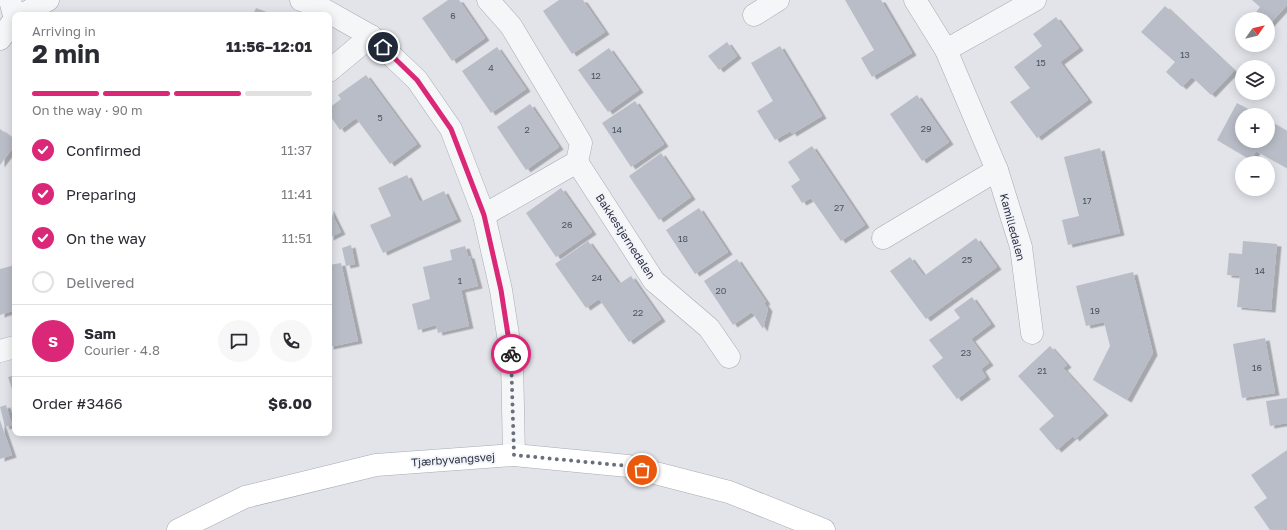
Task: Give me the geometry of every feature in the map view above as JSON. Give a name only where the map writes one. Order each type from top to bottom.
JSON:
[{"type":"street","points":[[10,0],[13,12]]},
{"type":"street","points":[[27,12],[48,0]]},
{"type":"street","points":[[301,0],[316,5],[328,12]]},
{"type":"street","points":[[484,215],[577,162],[581,143],[511,26],[488,0]]},
{"type":"street","points":[[754,15],[778,0]]},
{"type":"street","name":"Kamilledalen","points":[[916,0],[946,50],[997,170],[1021,248],[1032,333]]},
{"type":"street","points":[[946,50],[1035,0]]},
{"type":"street","points":[[332,14],[371,36],[417,80],[451,129],[484,215],[501,290],[512,360],[514,455]]},
{"type":"street","points":[[0,39],[12,23]]},
{"type":"street","points":[[332,68],[371,36]]},
{"type":"street","name":"Bakkestjernedalen","points":[[577,162],[654,281],[709,328],[729,357]]},
{"type":"street","points":[[883,238],[997,170]]},
{"type":"street","points":[[0,352],[12,348]]},
{"type":"street","name":"Tjærbyvangsvej","points":[[178,530],[245,497],[376,465],[514,455],[628,466],[729,492],[824,530]]},
{"type":"building","points":[[448,0],[459,0],[485,38],[452,61],[422,18]]},
{"type":"building","points":[[559,0],[583,0],[605,32],[572,54],[543,11]]},
{"type":"building","points":[[845,0],[881,0],[912,53],[872,77],[861,58],[874,50]]},
{"type":"building","points":[[1252,0],[1287,0],[1287,5],[1275,18],[1275,12],[1256,12],[1260,7]]},
{"type":"building","points":[[1165,6],[1234,71],[1211,95],[1192,77],[1182,87],[1166,72],[1175,62],[1141,32]]},
{"type":"building","points":[[256,8],[267,12],[254,12]]},
{"type":"building","points":[[1056,17],[1079,48],[1060,62],[1088,100],[1037,138],[1010,102],[1030,88],[1014,67],[1042,46],[1033,34]]},
{"type":"building","points":[[727,42],[737,56],[719,70],[708,56]]},
{"type":"building","points":[[780,46],[822,116],[792,134],[791,131],[775,140],[757,111],[773,101],[751,63]]},
{"type":"building","points":[[497,47],[526,89],[491,113],[462,71]]},
{"type":"building","points":[[609,48],[639,90],[608,112],[578,70]]},
{"type":"building","points":[[366,75],[417,144],[390,164],[356,118],[340,130],[332,118],[332,106],[341,99],[338,95]]},
{"type":"building","points":[[917,95],[949,142],[922,161],[890,114]]},
{"type":"building","points":[[635,101],[664,144],[631,167],[602,123]]},
{"type":"building","points":[[1237,103],[1246,108],[1235,108],[1235,148],[1275,148],[1275,124],[1287,131],[1287,168],[1275,161],[1275,156],[1265,156],[1256,151],[1253,156],[1244,156],[1217,140]]},
{"type":"building","points":[[530,104],[559,147],[526,170],[497,127]]},
{"type":"building","points":[[0,129],[12,138],[12,149],[0,165]]},
{"type":"building","points":[[812,146],[865,225],[841,241],[811,198],[802,203],[791,186],[800,180],[788,162]]},
{"type":"building","points":[[1100,148],[1120,233],[1068,245],[1062,220],[1079,216],[1064,157]]},
{"type":"building","points":[[661,153],[691,197],[659,220],[629,176]]},
{"type":"building","points":[[407,175],[420,202],[444,191],[457,219],[383,253],[370,225],[391,216],[378,188]]},
{"type":"building","points":[[561,188],[592,232],[556,257],[526,213]]},
{"type":"building","points":[[699,208],[728,252],[695,274],[666,230]]},
{"type":"building","points":[[332,214],[341,232],[332,236]]},
{"type":"building","points":[[976,238],[997,267],[926,319],[890,271],[910,257],[924,276]]},
{"type":"building","points":[[588,241],[619,284],[631,276],[661,319],[629,342],[599,299],[586,308],[555,264]]},
{"type":"building","points":[[1243,241],[1277,244],[1271,310],[1237,307],[1240,276],[1227,275],[1229,253],[1242,254]]},
{"type":"building","points":[[351,245],[355,264],[346,266],[342,248]]},
{"type":"building","points":[[465,246],[468,256],[470,256],[478,286],[461,290],[469,326],[438,333],[436,325],[418,330],[412,304],[430,299],[423,267],[452,260],[450,250]]},
{"type":"building","points":[[737,259],[766,302],[764,303],[768,309],[763,329],[752,312],[733,325],[704,281]]},
{"type":"building","points":[[341,263],[358,341],[332,346],[332,264]]},
{"type":"building","points":[[12,266],[12,311],[0,315],[0,269]]},
{"type":"building","points":[[1133,272],[1153,353],[1127,400],[1093,380],[1110,346],[1104,322],[1086,326],[1076,286]]},
{"type":"building","points":[[972,297],[991,324],[971,339],[989,363],[981,369],[986,377],[957,399],[932,366],[943,358],[929,340],[960,318],[954,310]]},
{"type":"building","points":[[1265,338],[1275,393],[1242,398],[1233,344]]},
{"type":"building","points":[[1050,346],[1067,365],[1063,368],[1104,413],[1075,439],[1073,436],[1057,450],[1039,429],[1054,416],[1018,376]]},
{"type":"building","points":[[12,376],[12,389],[8,377]]},
{"type":"building","points":[[1287,398],[1287,423],[1270,426],[1266,401]]},
{"type":"building","points":[[6,405],[12,425],[5,427],[0,407]]},
{"type":"building","points":[[0,420],[12,455],[0,459]]},
{"type":"building","points":[[1287,450],[1287,529],[1270,530],[1254,507],[1267,498],[1251,475]]},
{"type":"way so far","points":[[511,354],[514,455],[628,466],[642,470]]},
{"type":"route","points":[[383,47],[417,80],[451,129],[484,215],[501,290],[511,354]]}]
